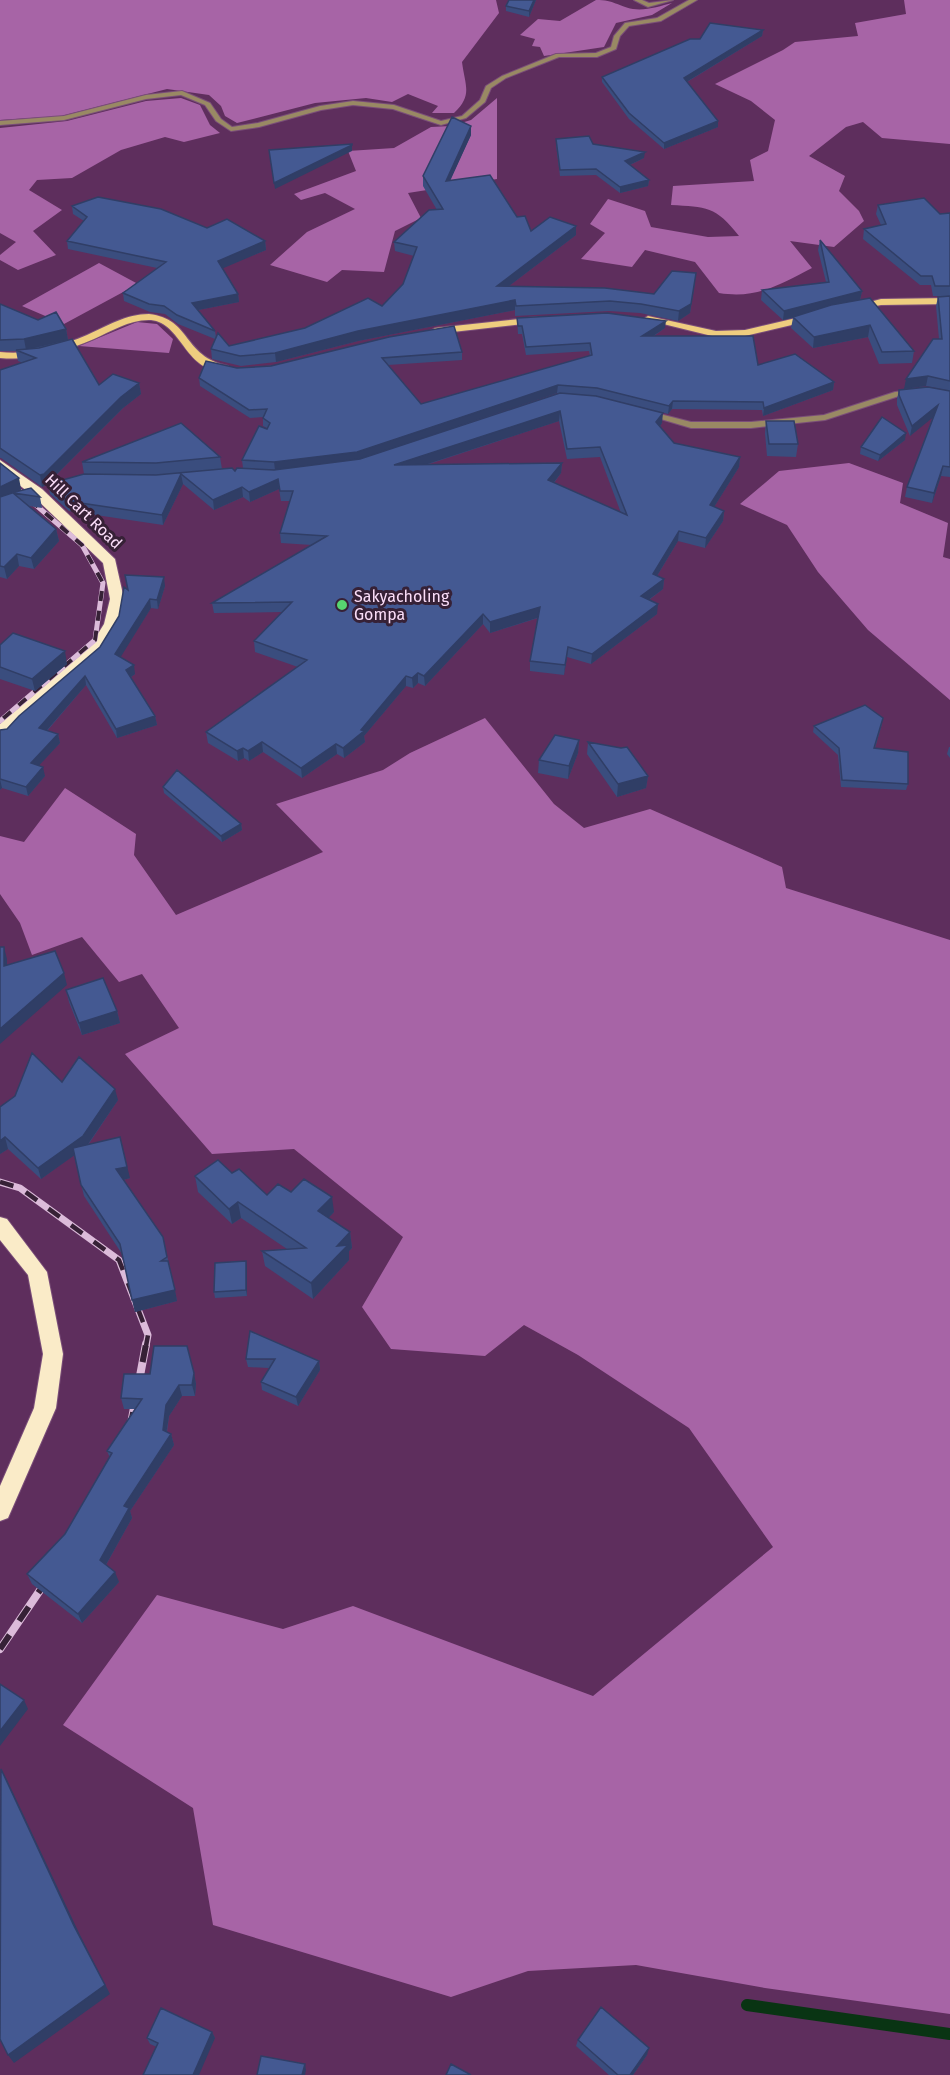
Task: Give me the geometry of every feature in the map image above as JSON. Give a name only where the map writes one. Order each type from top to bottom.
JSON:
[{"type":"highway","name":"Hill Cart Road","points":[[0,464],[42,490],[110,562],[117,599],[111,624],[95,651],[0,732]]},
{"type":"highway","points":[[0,1224],[37,1272],[52,1354],[45,1408],[0,1511]]},
{"type":"main road","points":[[848,308],[881,302],[950,301]]},
{"type":"main road","points":[[633,318],[716,334],[745,333],[784,326],[816,316]]},
{"type":"main road","points":[[0,356],[35,355],[78,343],[131,319],[146,317],[161,318],[171,322],[191,352],[217,367],[235,370]]},
{"type":"main road","points":[[425,333],[545,320]]},
{"type":"street","points":[[637,0],[648,5],[669,0]]},
{"type":"street","points":[[0,123],[64,118],[146,97],[182,93],[208,104],[218,120],[231,129],[259,125],[320,108],[353,103],[394,107],[441,123],[464,117],[483,101],[488,87],[504,77],[558,55],[597,55],[614,48],[617,36],[627,24],[659,20],[694,0]]},
{"type":"street","points":[[641,412],[691,425],[751,425],[825,417],[898,394],[926,391]]},
{"type":"shaded area","points":[[0,0],[496,0],[499,13],[462,62],[466,95],[454,113],[432,113],[438,106],[408,94],[392,102],[366,98],[315,103],[237,123],[225,116],[221,106],[209,95],[167,89],[61,116],[0,120]]},
{"type":"shaded area","points":[[596,0],[638,9],[672,3],[652,15],[616,23],[604,47],[544,56],[540,47],[532,46],[535,39],[520,35],[538,19],[560,21]]},
{"type":"shaded area","points":[[904,0],[950,0],[950,144],[882,138],[863,122],[846,127],[809,156],[845,176],[839,191],[859,211],[864,221],[834,247],[790,241],[812,268],[767,289],[733,294],[719,293],[695,262],[645,250],[632,267],[581,259],[605,233],[590,224],[608,199],[645,211],[651,227],[708,237],[739,236],[724,219],[710,210],[693,206],[671,205],[673,186],[754,181],[750,160],[768,151],[775,120],[751,101],[715,84],[795,42],[858,36],[855,23],[906,14]]},
{"type":"shaded area","points":[[181,98],[200,105],[210,125],[220,133],[184,142],[165,137],[121,150],[72,178],[37,180],[29,190],[62,210],[33,231],[56,255],[18,270],[0,260],[0,255],[16,242],[0,233],[0,128],[67,121],[146,101]]},
{"type":"shaded area","points":[[497,98],[497,179],[408,193],[421,218],[395,231],[384,272],[342,270],[327,282],[270,265],[307,232],[355,209],[325,193],[301,200],[294,194],[356,171],[348,151],[394,148],[431,127],[451,126],[471,120]]},
{"type":"shaded area","points":[[99,263],[138,284],[64,324],[22,306]]},
{"type":"shaded area","points":[[137,322],[157,324],[173,339],[169,353],[79,346]]},
{"type":"shaded area","points":[[849,463],[903,483],[900,503],[948,523],[943,557],[950,559],[950,700],[868,630],[818,572],[787,525],[740,504],[779,471]]},
{"type":"shaded area","points":[[485,718],[554,804],[584,828],[650,809],[782,867],[786,888],[950,940],[950,2014],[765,1988],[636,1965],[528,1971],[451,1997],[213,1925],[193,1808],[63,1725],[157,1595],[283,1629],[353,1606],[593,1696],[773,1547],[689,1428],[578,1355],[524,1325],[485,1356],[391,1349],[362,1307],[403,1237],[294,1149],[212,1154],[125,1054],[179,1028],[142,974],[119,982],[82,937],[32,955],[20,923],[0,894],[0,836],[24,842],[65,788],[136,834],[134,855],[176,915],[323,852],[276,804],[383,770],[410,753]]},
{"type":"building","points":[[509,0],[534,0],[529,11],[506,6]]},
{"type":"building","points":[[710,23],[763,30],[684,78],[718,121],[664,143],[629,113],[602,77],[690,39],[700,39]]},
{"type":"building","points":[[452,117],[471,126],[446,181],[490,175],[517,217],[525,216],[531,231],[550,217],[576,226],[497,286],[605,288],[654,294],[672,271],[696,273],[691,304],[679,311],[610,301],[516,306],[515,300],[358,331],[275,353],[240,356],[211,349],[218,333],[229,346],[305,328],[368,298],[382,306],[403,284],[417,247],[394,242],[429,210],[443,209],[423,176]]},
{"type":"building","points":[[589,136],[593,144],[645,152],[625,161],[649,180],[620,187],[596,169],[560,170],[556,139]]},
{"type":"building","points":[[352,145],[274,183],[269,150]]},
{"type":"building","points":[[98,197],[161,209],[207,228],[227,219],[265,241],[218,261],[238,294],[192,303],[215,331],[177,315],[164,306],[149,304],[123,293],[166,262],[67,241],[87,217],[72,206]]},
{"type":"building","points":[[924,198],[940,214],[950,213],[950,286],[935,286],[932,276],[921,276],[864,229],[886,224],[878,205]]},
{"type":"building","points":[[820,240],[862,291],[784,311],[762,290],[829,282]]},
{"type":"building","points":[[950,296],[950,381],[928,376],[906,379],[933,339],[942,339],[938,297]]},
{"type":"building","points":[[870,298],[914,351],[882,352],[870,325],[814,337],[793,317],[831,305]]},
{"type":"building","points":[[0,304],[38,320],[56,312],[66,329],[24,339],[0,340]]},
{"type":"building","points":[[607,313],[666,321],[642,336],[753,336],[758,365],[795,354],[834,382],[764,408],[763,402],[673,401],[669,406],[597,388],[558,385],[357,452],[274,462],[242,460],[259,426],[267,429],[270,423],[263,418],[267,409],[249,410],[199,378],[206,361],[237,368],[271,366],[389,337],[454,326],[462,352],[382,358],[421,404],[592,355],[590,343],[526,347],[522,326],[518,326],[517,318]]},
{"type":"building","points":[[72,339],[99,385],[113,374],[139,383],[121,397],[44,474],[40,475],[0,448],[0,370],[36,358],[16,350],[39,348]]},
{"type":"building","points":[[928,387],[950,391],[950,467],[943,466],[934,493],[907,487],[938,405],[912,426],[899,395],[899,390]]},
{"type":"building","points":[[560,393],[596,396],[663,413],[656,422],[674,443],[740,457],[710,505],[724,511],[706,538],[679,531],[653,574],[664,579],[641,596],[658,604],[592,654],[568,647],[565,665],[530,661],[540,607],[490,622],[483,614],[424,676],[418,673],[412,678],[406,676],[361,730],[364,731],[343,748],[336,744],[301,768],[262,742],[248,751],[243,748],[237,751],[206,732],[307,660],[254,641],[292,602],[212,603],[327,536],[280,533],[293,491],[280,491],[278,479],[249,492],[242,487],[213,500],[181,474],[162,515],[67,501],[48,484],[84,474],[156,475],[232,468],[235,471],[237,468],[274,470],[360,459]],"holes":[[[560,411],[567,449],[600,447],[627,515],[548,480],[562,463],[394,465]]]},
{"type":"building","points":[[882,417],[906,433],[880,455],[861,447]]},
{"type":"building","points":[[766,421],[794,421],[798,444],[769,444]]},
{"type":"building","points":[[181,423],[220,457],[156,463],[82,462]]},
{"type":"building","points":[[0,463],[19,478],[0,487]]},
{"type":"building","points":[[31,488],[40,497],[13,493],[56,529],[31,558],[17,554],[4,567],[0,566],[0,497],[15,492]]},
{"type":"building","points":[[125,575],[164,577],[157,600],[150,599],[115,654],[134,665],[126,670],[155,716],[116,729],[85,676],[39,728],[58,734],[31,763],[43,767],[26,787],[0,779],[0,730],[7,729],[19,716],[100,647],[119,616],[124,587],[128,590]]},
{"type":"building","points":[[13,633],[65,651],[32,679],[0,667],[0,645]]},
{"type":"building","points":[[865,705],[883,718],[874,748],[908,752],[908,784],[842,780],[839,748],[814,726]]},
{"type":"building","points":[[555,735],[579,740],[569,766],[539,760]]},
{"type":"building","points":[[588,742],[627,747],[648,776],[618,784]]},
{"type":"building","points":[[177,770],[241,824],[221,836],[163,787]]},
{"type":"building","points":[[0,947],[4,947],[4,966],[55,951],[64,973],[0,1029]]},
{"type":"building","points":[[103,978],[117,1011],[79,1023],[66,990]]},
{"type":"building","points":[[32,1053],[62,1082],[79,1057],[115,1089],[83,1136],[38,1168],[5,1137],[0,1141],[0,1107],[15,1096]]},
{"type":"building","points":[[120,1137],[127,1167],[116,1169],[163,1237],[167,1257],[161,1261],[168,1261],[175,1290],[132,1300],[120,1244],[81,1185],[73,1148]]},
{"type":"building","points":[[218,1160],[232,1173],[239,1169],[267,1195],[278,1184],[291,1192],[304,1179],[332,1197],[318,1211],[350,1232],[337,1246],[348,1245],[311,1283],[262,1251],[306,1248],[238,1202],[229,1209],[195,1176]]},
{"type":"building","points":[[246,1261],[246,1290],[214,1292],[215,1263]]},
{"type":"building","points":[[250,1331],[319,1361],[296,1397],[261,1382],[275,1359],[246,1359]]},
{"type":"building","points":[[154,1346],[187,1346],[194,1373],[192,1385],[179,1385],[166,1405],[163,1430],[171,1434],[124,1506],[129,1508],[100,1560],[115,1572],[78,1614],[27,1574],[65,1534],[112,1453],[107,1451],[142,1399],[121,1398],[124,1374],[150,1374]]},
{"type":"building","points":[[0,1684],[24,1700],[0,1731]]},
{"type":"building","points":[[1,1769],[74,1926],[105,1985],[8,2055],[0,2039]]},
{"type":"building","points":[[601,2007],[649,2048],[630,2075],[618,2075],[578,2040]]},
{"type":"building","points":[[161,2008],[212,2032],[193,2075],[143,2075],[158,2043],[147,2038]]},
{"type":"building","points":[[261,2056],[305,2064],[302,2075],[257,2075]]},
{"type":"building","points":[[451,2064],[471,2075],[446,2075]]},
{"type":"waterway","points":[[747,2005],[950,2034]]},
{"type":"railway","points":[[0,474],[82,545],[103,583],[95,640],[0,721]]},
{"type":"railway","points":[[0,1182],[20,1188],[119,1260],[148,1335],[146,1346]]},
{"type":"railway","points":[[130,1429],[146,1344]]},
{"type":"railway","points":[[0,1649],[49,1577]]},
{"type":"place","name":"Sakyacholing Gompa","points":[[342,605]]}]
